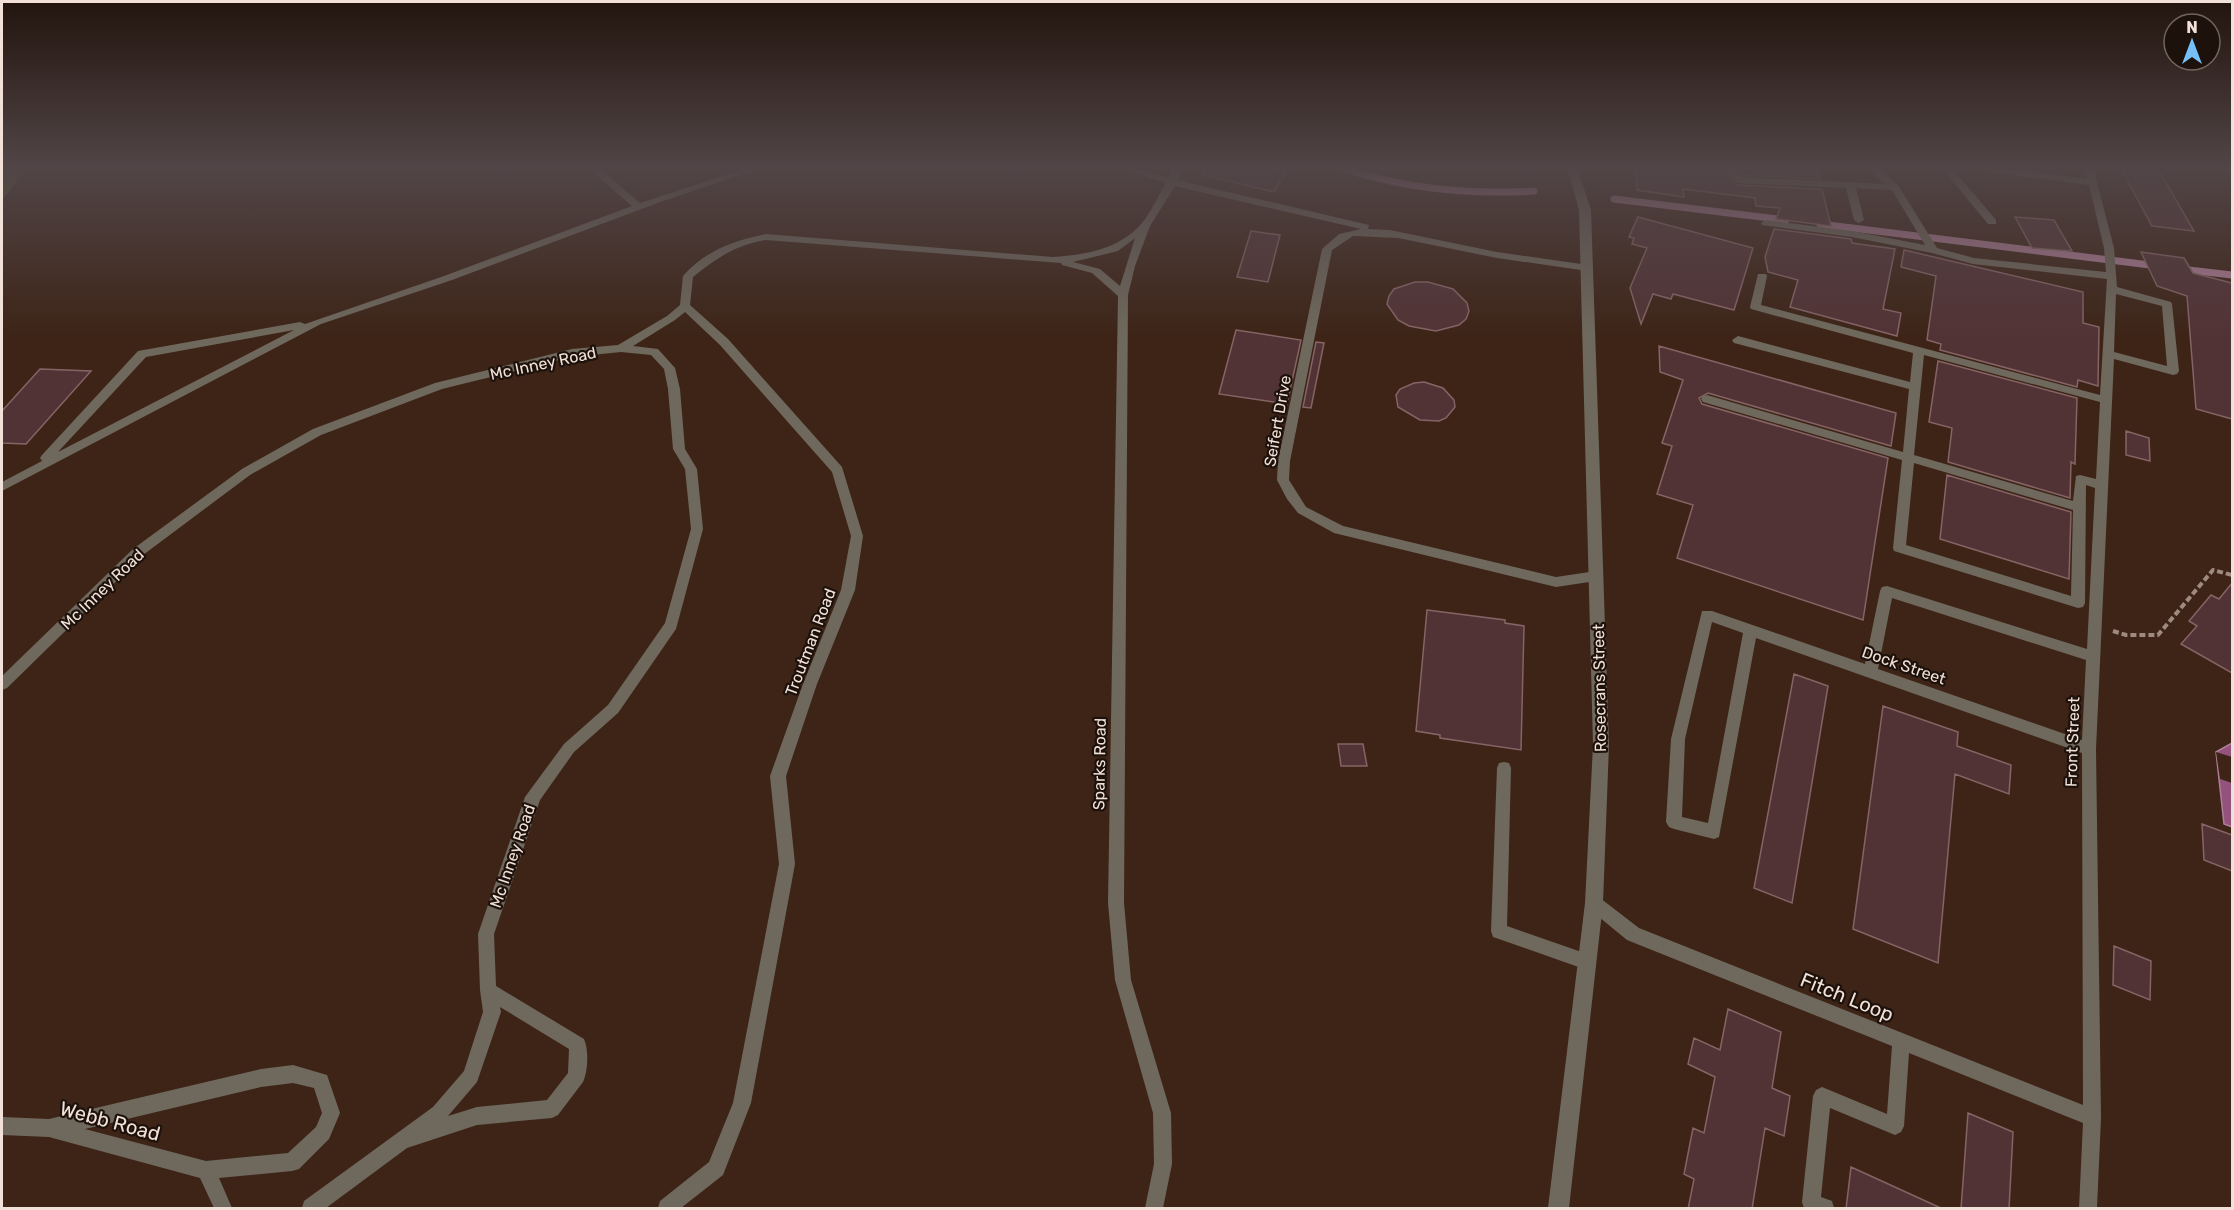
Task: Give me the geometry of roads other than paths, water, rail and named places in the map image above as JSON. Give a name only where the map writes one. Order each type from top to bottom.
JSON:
[{"type":"street","name":"Rosecrans Street","points":[[1558,1209],[1594,903],[1601,745],[1586,223]]},
{"type":"lane","points":[[39,466],[142,354],[317,322],[448,278],[595,223]]},
{"type":"lane","points":[[1348,223],[1497,255],[1588,268]]},
{"type":"lane","points":[[1771,223],[1928,242],[1972,261],[2111,271],[2167,304],[2173,371],[2108,354]]},
{"type":"lane","points":[[1917,223],[1928,242]]},
{"type":"lane","name":"Front Street","points":[[2088,1209],[2092,1118],[2088,749],[2111,271],[2101,223]]},
{"type":"lane","points":[[1053,260],[1080,258],[1114,249],[1145,226]]},
{"type":"lane","points":[[621,348],[671,318],[685,306],[688,276],[721,248],[743,240],[766,237],[1053,260],[1096,270],[1123,295],[1130,266],[1145,226]]},
{"type":"lane","name":"Seifert Drive","points":[[1397,235],[1352,231],[1338,237],[1327,249],[1284,461],[1283,480],[1290,496],[1302,510],[1339,530],[1556,582],[1596,576]]},
{"type":"lane","points":[[1762,276],[1755,307],[2106,400]]},
{"type":"lane","name":"Sparks Road","points":[[1123,295],[1116,903],[1123,980],[1161,1113],[1163,1164],[1154,1209]]},
{"type":"lane","name":"Troutman Road","points":[[667,1209],[716,1168],[742,1103],[787,864],[778,776],[810,684],[848,590],[857,536],[838,470],[724,342],[685,306]]},
{"type":"lane","points":[[2,487],[317,322]]},
{"type":"lane","points":[[1738,340],[1915,387]]},
{"type":"lane","name":"Mc Inney Road","points":[[2,684],[138,552],[246,472],[317,432],[438,386],[572,353],[621,348],[654,352],[669,368],[674,390],[679,450],[691,469],[697,529],[671,625],[613,709],[569,748],[533,797],[486,934],[488,990],[492,1012],[471,1076],[439,1113],[311,1209]]},
{"type":"lane","points":[[1919,350],[1899,548],[2078,603],[2080,479],[2102,485]]},
{"type":"lane","points":[[1707,399],[2079,507]]},
{"type":"lane","points":[[1870,672],[1887,591],[2094,657]]},
{"type":"lane","name":"Dock Street","points":[[1750,630],[1714,832],[1674,822],[1678,739],[1707,615],[1750,630],[1870,672],[2088,749]]},
{"type":"lane","points":[[1504,768],[1499,931],[1587,962]]},
{"type":"lane","name":"Fitch Loop","points":[[1594,903],[1633,934],[2092,1118]]},
{"type":"lane","points":[[402,1140],[477,1116],[552,1109],[577,1076],[578,1045],[488,990]]},
{"type":"lane","points":[[1825,1209],[1811,1202],[1822,1096],[1895,1126],[1901,1041]]},
{"type":"lane","name":"Webb Road","points":[[2,1126],[49,1128],[206,1170],[292,1162],[323,1133],[331,1113],[321,1081],[293,1074],[261,1078],[49,1128]]},
{"type":"lane","points":[[206,1170],[223,1209]]},
{"type":"waterway","points":[[1820,224],[2158,266]]},
{"type":"waterway","points":[[2180,269],[2232,275]]}]
